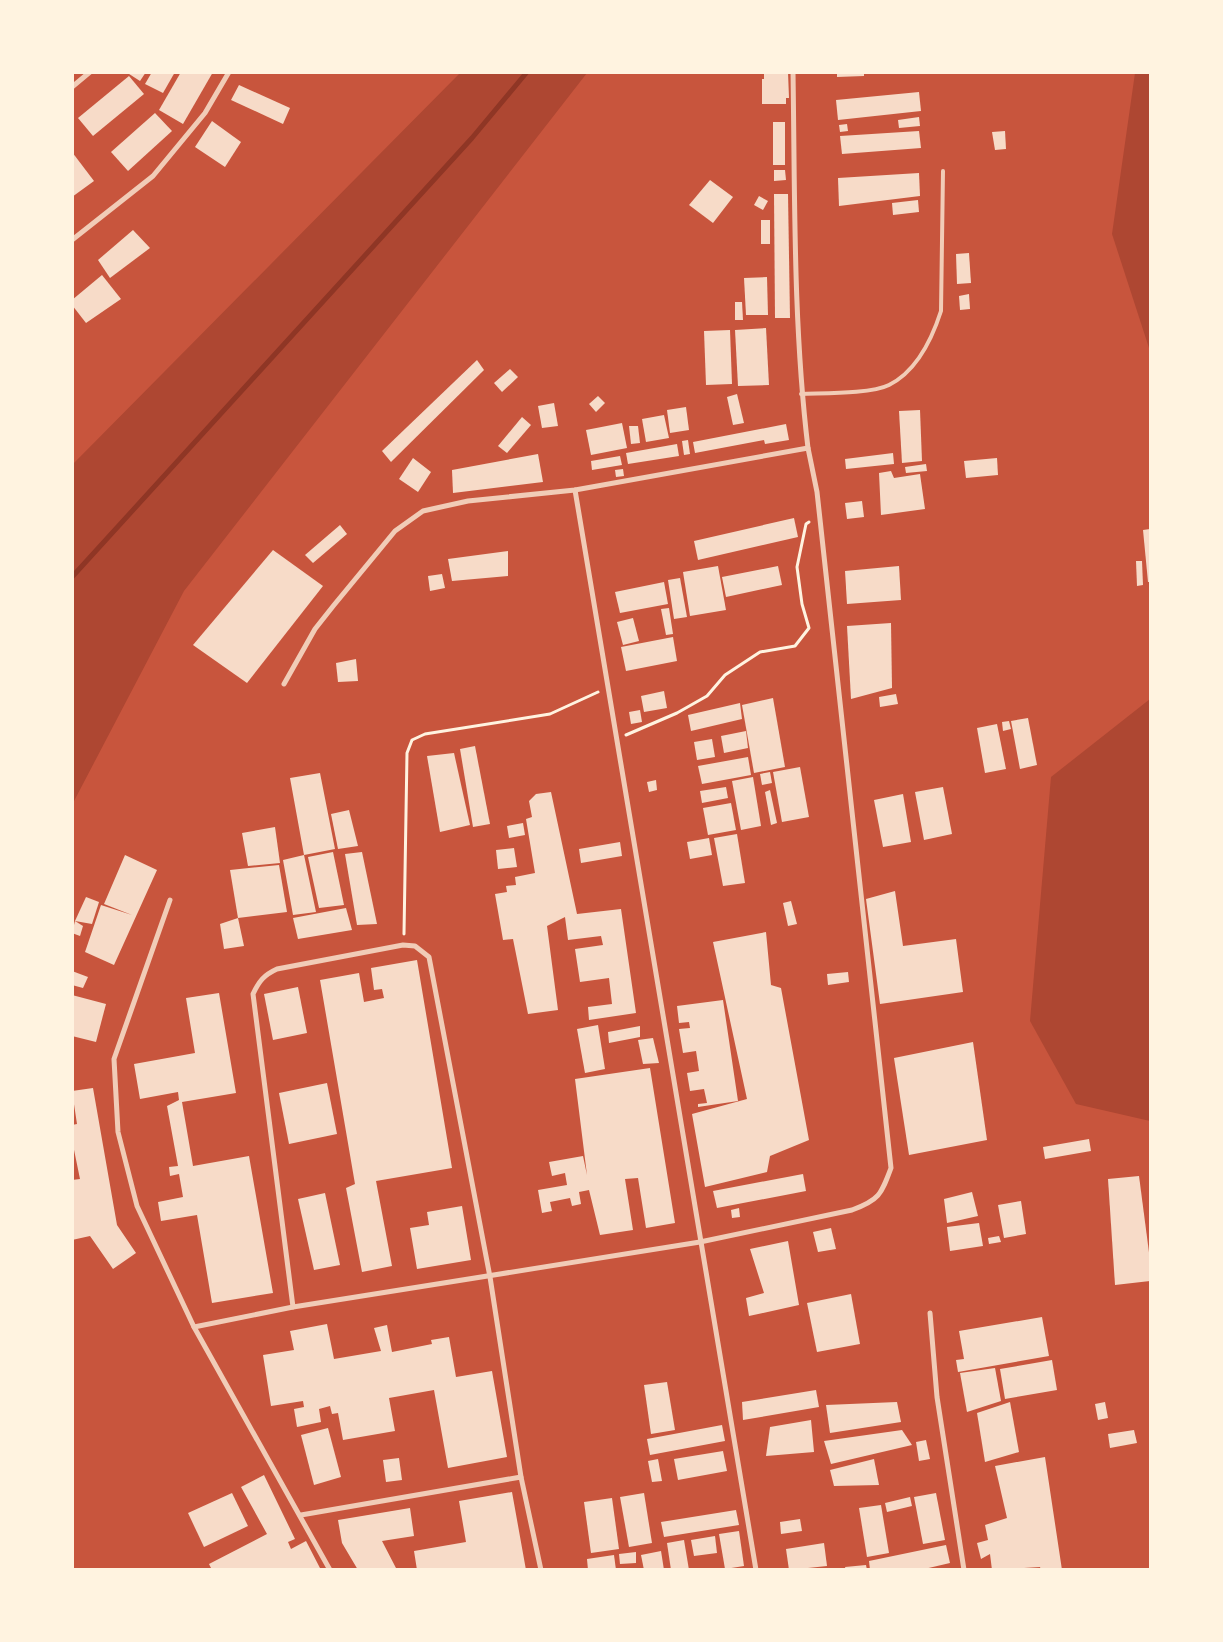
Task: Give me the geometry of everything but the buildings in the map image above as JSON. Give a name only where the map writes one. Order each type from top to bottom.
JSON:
[{"type":"street","points":[[72,87],[90,72]]},
{"type":"street","points":[[72,240],[153,176],[205,113],[229,72]]},
{"type":"street","points":[[194,1328],[293,1308],[700,1242],[852,1210],[871,1203],[883,1190],[891,1168],[819,513],[808,448],[802,394],[797,319],[793,72]]},
{"type":"street","points":[[284,684],[315,629],[334,604],[396,531],[423,511],[468,501],[575,490],[808,448]]},
{"type":"street","points":[[575,490],[756,1570]]},
{"type":"street","points":[[170,900],[114,1059],[118,1132],[137,1206],[194,1328],[301,1515],[330,1570]]},
{"type":"street","points":[[293,1308],[253,994],[258,983],[266,974],[277,969],[403,944],[414,946],[429,957],[490,1277],[521,1477],[541,1570]]},
{"type":"street","points":[[930,1313],[936,1397],[964,1570]]},
{"type":"street","points":[[301,1515],[521,1477]]},
{"type":"lane","points":[[802,394],[873,390],[888,386],[902,377],[924,352],[941,311],[943,171]]},
{"type":"path","points":[[616,739],[677,713],[707,696],[725,675],[760,652],[795,646],[810,628],[802,604],[797,567],[806,524],[819,513]]},
{"type":"path","points":[[403,944],[407,753],[412,740],[425,734],[550,714],[583,701],[608,687]]},
{"type":"shaded area","points":[[460,73],[587,73],[184,591],[73,803],[73,464]]},
{"type":"shaded area","points":[[1135,73],[1150,73],[1150,351],[1112,234]]},
{"type":"shaded area","points":[[1150,699],[1150,1121],[1076,1104],[1030,1021],[1051,777]]},
{"type":"waterway","points":[[72,577],[472,138],[527,72]]}]
